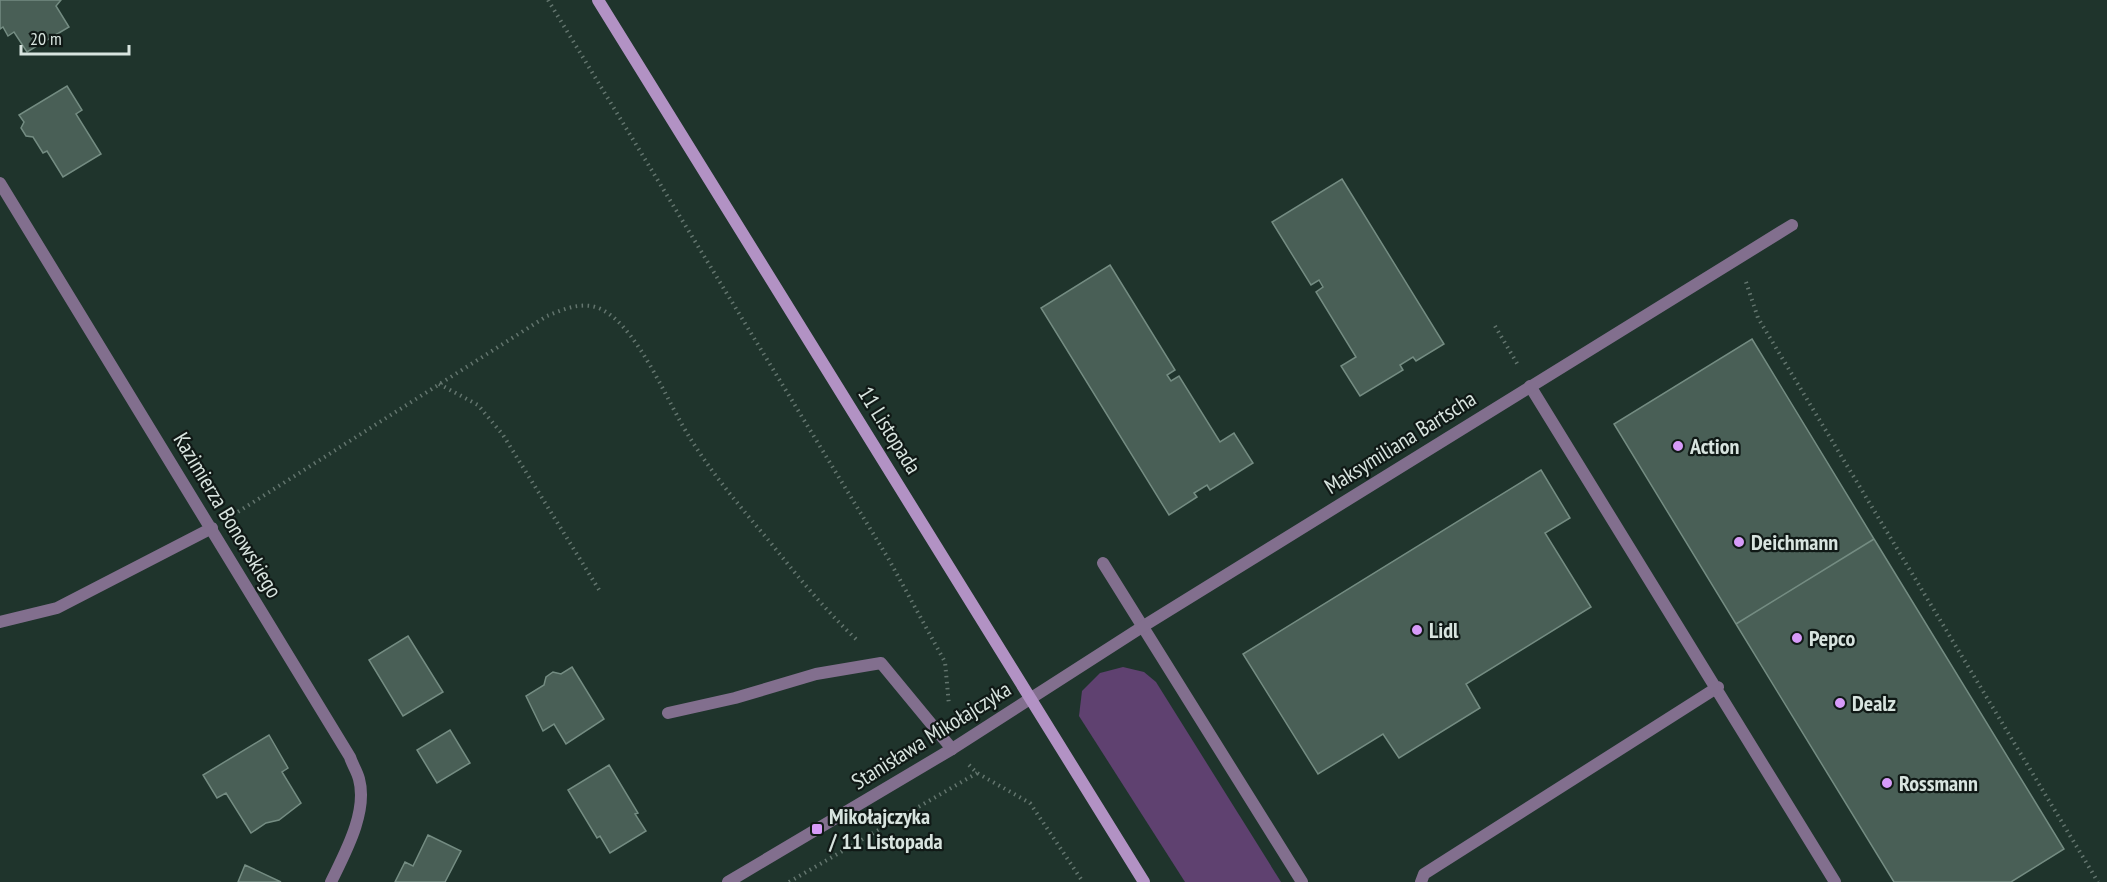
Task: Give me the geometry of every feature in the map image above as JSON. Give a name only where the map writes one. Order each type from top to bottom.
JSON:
[{"type":"main road","name":"11 Listopada","points":[[598,0],[1144,882]]},
{"type":"street","name":"Kazimierza Bonowskiego","points":[[0,183],[350,757],[359,780],[360,799],[347,850],[331,882]]},
{"type":"street","name":"Maksymiliana Bartscha","points":[[1031,698],[1792,225]]},
{"type":"street","points":[[1530,386],[1718,687],[1835,882]]},
{"type":"street","points":[[0,622],[57,608],[212,528]]},
{"type":"street","points":[[1102,563],[1302,882]]},
{"type":"street","points":[[668,713],[735,699],[816,674],[880,663],[952,749]]},
{"type":"street","points":[[1421,882],[1424,874],[1718,687]]},
{"type":"street","name":"Stanisława Mikołajczyka","points":[[728,882],[952,749],[1031,698]]},
{"type":"path","points":[[548,0],[882,548],[945,662],[952,749],[977,773],[1030,802],[1083,882]]},
{"type":"path","points":[[1737,258],[1758,318],[2098,882]]},
{"type":"path","points":[[212,528],[547,316],[574,305],[602,310],[621,325],[638,347],[689,437],[730,494],[830,614],[880,663]]},
{"type":"path","points":[[1496,326],[1530,386]]},
{"type":"path","points":[[440,384],[478,405],[503,435],[601,593]]},
{"type":"path","points":[[789,882],[977,773]]},
{"type":"shaded area","points":[[1123,667],[1144,672],[1156,682],[1281,882],[1185,882],[1079,716],[1082,691],[1100,673]]},
{"type":"building","points":[[0,0],[61,0],[56,6],[69,27],[27,52],[14,32],[8,36],[3,27],[0,29]]},
{"type":"building","points":[[67,86],[82,110],[76,114],[101,154],[63,177],[47,151],[43,153],[33,137],[26,136],[21,128],[24,122],[19,115]]},
{"type":"building","points":[[1342,179],[1444,344],[1416,361],[1413,357],[1400,365],[1403,370],[1360,396],[1341,366],[1356,357],[1316,292],[1323,287],[1319,280],[1311,285],[1272,222]]},
{"type":"building","points":[[1110,265],[1175,370],[1167,375],[1171,381],[1179,376],[1220,442],[1234,433],[1253,463],[1210,490],[1207,485],[1194,493],[1197,497],[1169,515],[1041,308]]},
{"type":"building","points":[[1752,339],[1874,539],[1736,624],[1614,424]]},
{"type":"building","name":"Lidl","points":[[1541,470],[1570,518],[1545,533],[1591,607],[1466,684],[1480,708],[1399,758],[1383,734],[1318,774],[1243,654]]},
{"type":"building","points":[[1874,539],[2064,849],[2011,882],[1894,882],[1736,624]]},
{"type":"building","points":[[408,636],[443,692],[403,716],[369,660]]},
{"type":"building","points":[[572,667],[604,719],[566,744],[554,724],[543,731],[526,696],[544,685],[546,677],[553,672],[561,674]]},
{"type":"building","points":[[450,730],[470,763],[437,783],[417,750]]},
{"type":"building","points":[[269,735],[288,768],[282,772],[301,803],[279,820],[266,823],[251,833],[226,793],[217,798],[203,775]]},
{"type":"building","points":[[609,765],[638,813],[635,814],[646,831],[610,853],[600,836],[597,838],[568,790]]},
{"type":"building","points":[[428,835],[461,851],[445,882],[395,882],[405,862],[413,866]]},
{"type":"building","points":[[245,865],[281,882],[238,882]]},
{"type":"place","name":"Action","points":[[1678,446]]},
{"type":"place","name":"Deichmann","points":[[1739,542]]},
{"type":"place","name":"Lidl","points":[[1417,630]]},
{"type":"place","name":"Pepco","points":[[1797,638]]},
{"type":"place","name":"Dealz","points":[[1840,703]]},
{"type":"place","name":"Rossmann","points":[[1887,783]]},
{"type":"place","name":"Mikołajczyka / 11 Listopada","points":[[817,829]]}]
